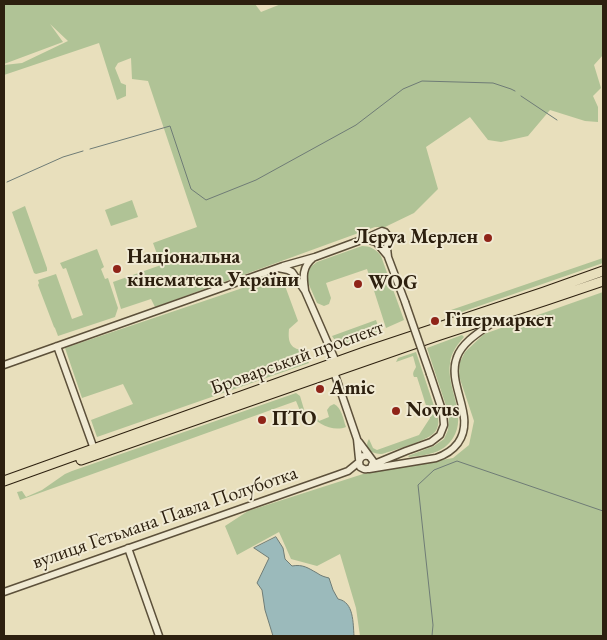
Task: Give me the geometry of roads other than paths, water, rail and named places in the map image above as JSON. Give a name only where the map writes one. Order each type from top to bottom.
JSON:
[{"type":"highway","name":"Броварський проспект","points":[[4,487],[334,372],[433,333],[603,271]]},
{"type":"highway","name":"Броварський проспект","points":[[4,481],[336,362],[504,314],[603,281]]},
{"type":"street","points":[[4,365],[131,319],[315,257],[382,231],[385,232],[388,236],[388,257],[443,414],[444,425],[440,435],[431,442],[369,468],[360,466],[357,438],[334,372]]},
{"type":"street","points":[[376,234],[374,238],[388,257]]},
{"type":"street","points":[[364,239],[383,245],[388,241]]},
{"type":"street","points":[[278,268],[300,275],[309,261],[315,257]]},
{"type":"street","points":[[296,262],[303,264],[306,291]]},
{"type":"street","points":[[296,262],[291,266],[291,271],[306,291],[336,362]]},
{"type":"street","name":"вулиця Гетьмана Павла Полуботка","points":[[337,475],[436,458],[445,455],[455,446],[463,433],[464,426],[455,378],[454,367],[456,357],[466,343],[504,314]]},
{"type":"street","points":[[57,346],[94,449]]},
{"type":"street","points":[[357,438],[373,461],[369,468]]},
{"type":"street","points":[[359,460],[364,455],[380,456],[406,451]]},
{"type":"street","name":"вулиця Гетьмана Павла Полуботка","points":[[4,592],[348,471],[359,460]]},
{"type":"street","points":[[128,548],[159,636]]},
{"type":"water","points":[[276,537],[283,548],[285,559],[292,566],[305,567],[329,578],[338,599],[347,604],[350,609],[353,619],[354,636],[273,636],[265,610],[262,590],[257,583],[269,558],[254,548]]},
{"type":"waterway","points":[[90,149],[170,126],[191,189],[206,200],[256,180],[356,125],[403,89],[422,81],[493,83],[515,91]]},
{"type":"waterway","points":[[521,96],[557,120]]},
{"type":"waterway","points":[[7,182],[63,157],[83,151]]},
{"type":"waterway","points":[[432,636],[433,625],[418,485],[434,470],[457,461],[603,511]]},
{"type":"place","name":"Леруа Мерлен","points":[[488,238]]},
{"type":"place","name":"Національна кінематека України","points":[[117,269]]},
{"type":"place","name":"WOG","points":[[358,284]]},
{"type":"place","name":"Гіпермаркет","points":[[435,321]]},
{"type":"place","name":"Amic","points":[[320,389]]},
{"type":"place","name":"Novus","points":[[396,411]]},
{"type":"place","name":"ПТО","points":[[262,420]]}]
